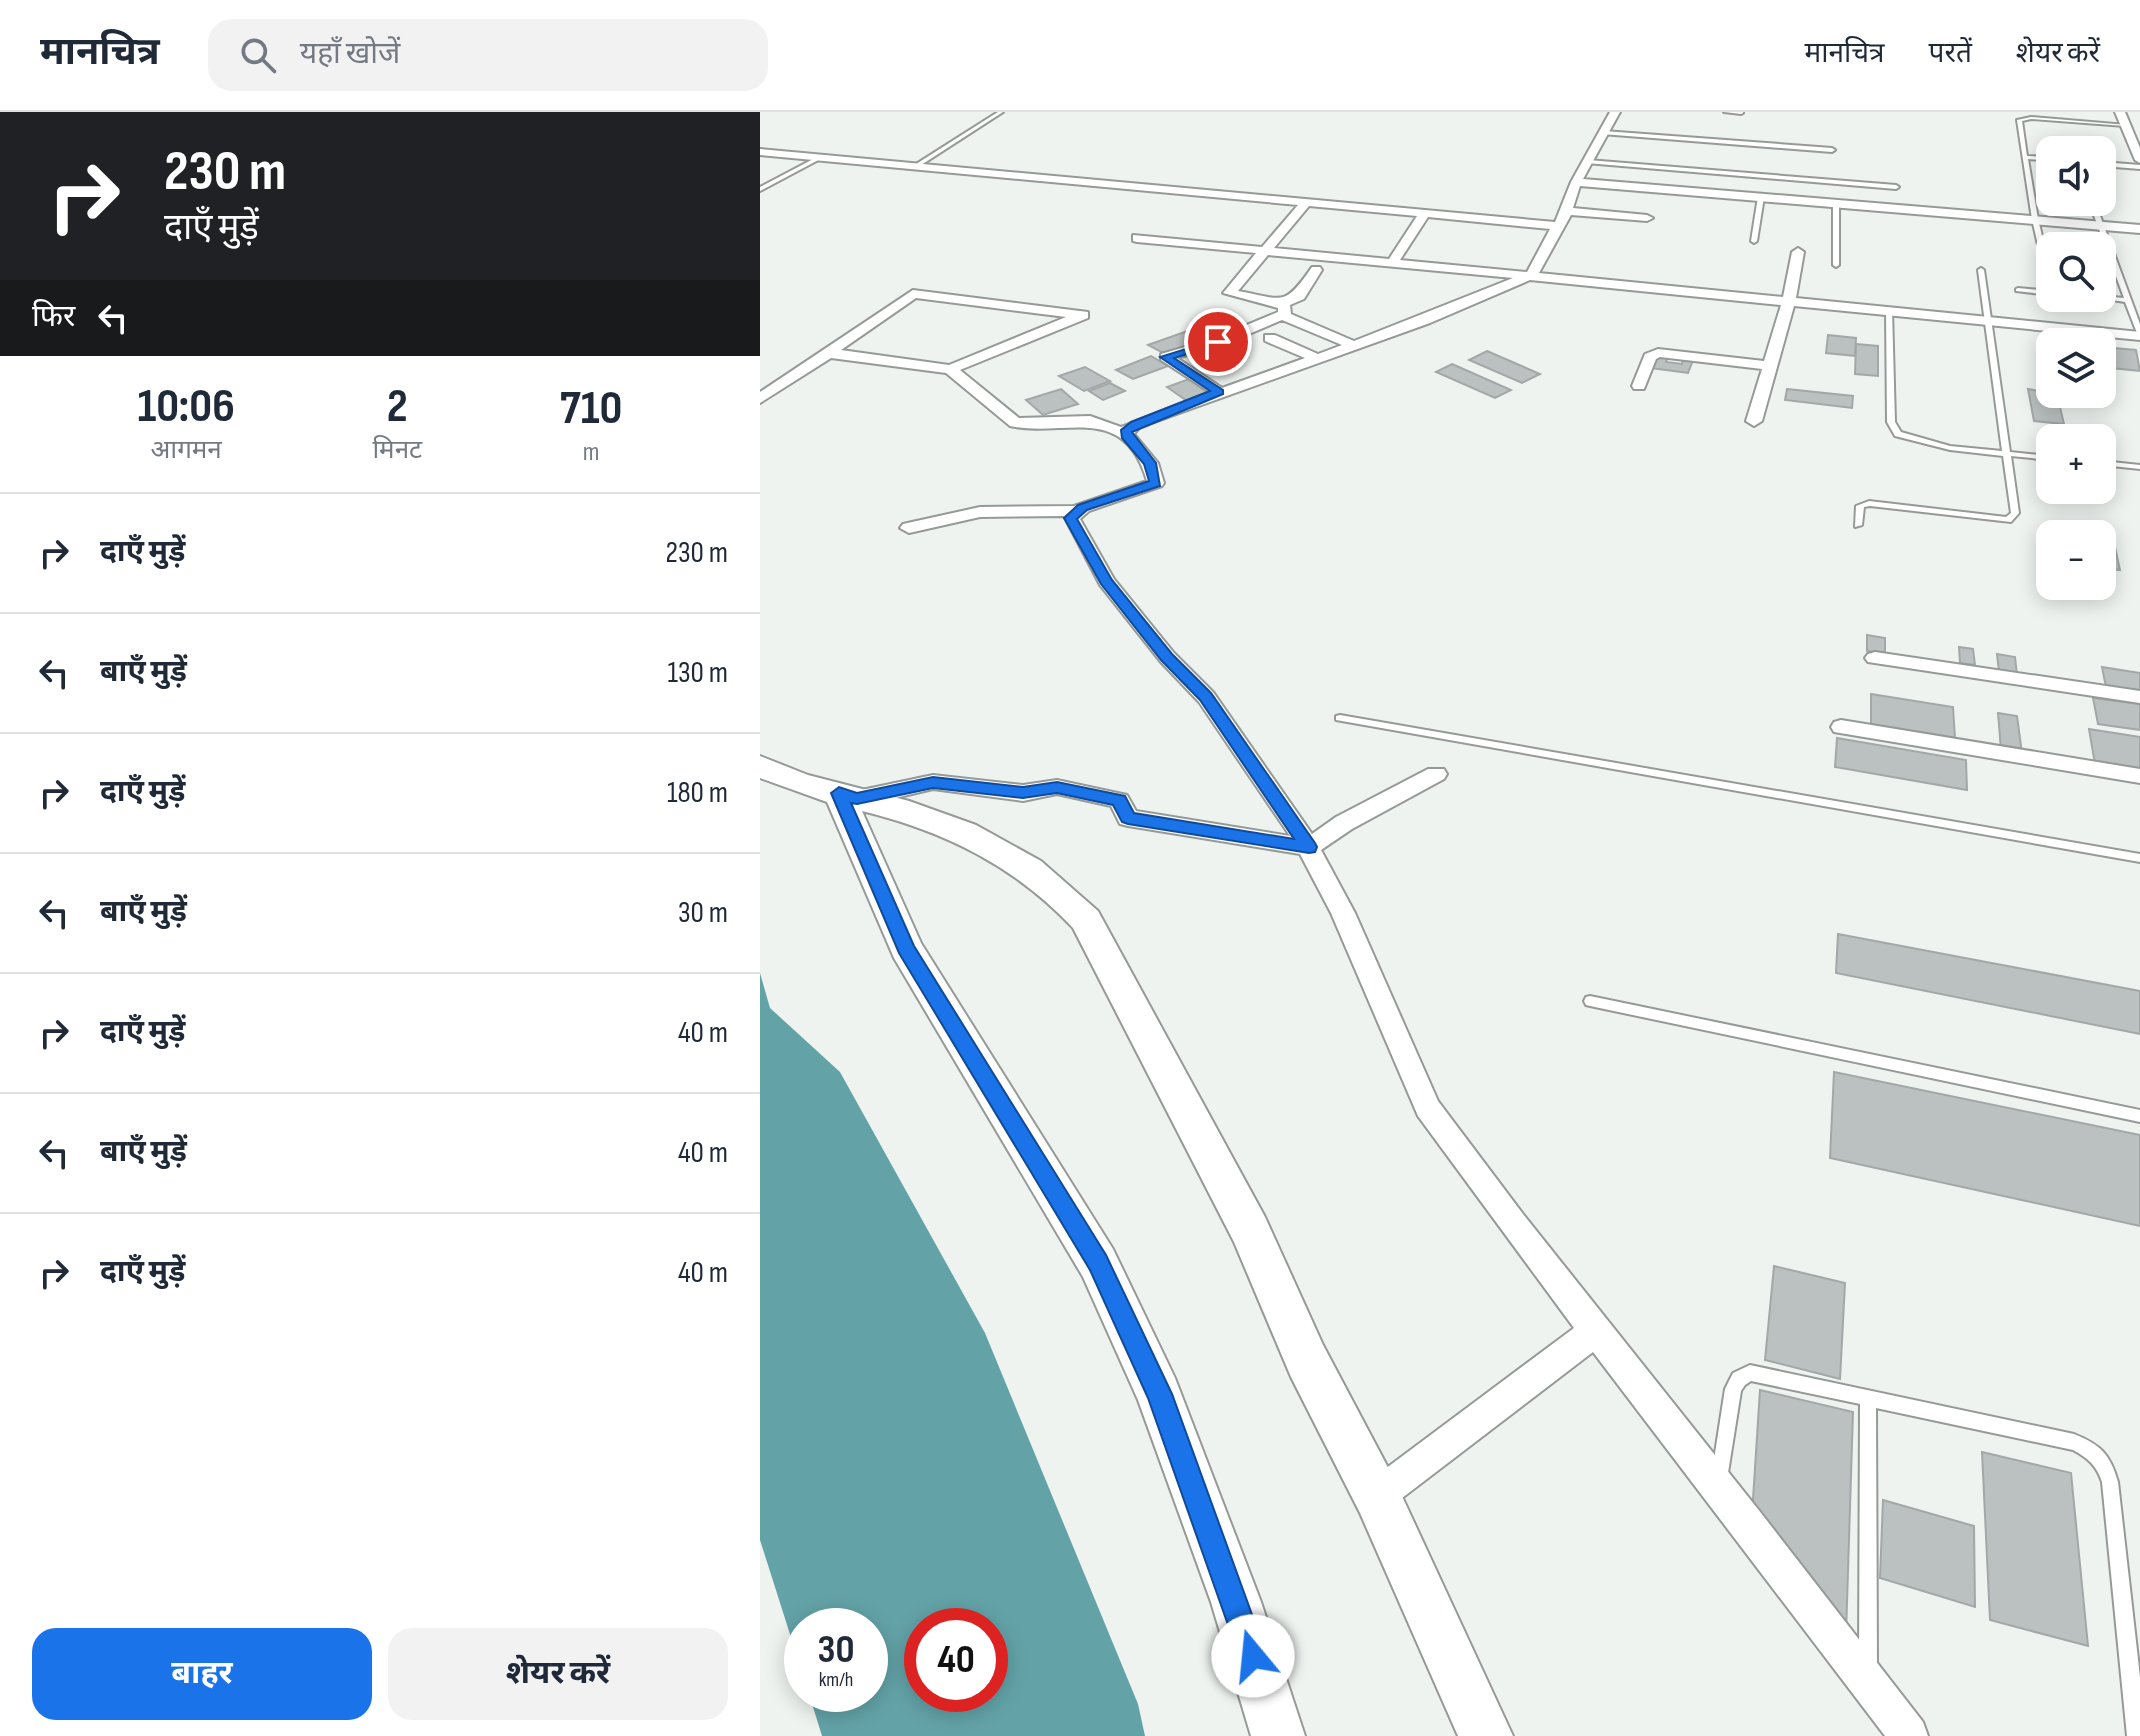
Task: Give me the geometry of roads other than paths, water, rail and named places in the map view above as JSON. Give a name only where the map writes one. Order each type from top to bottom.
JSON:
[{"type":"street","points":[[1125,433],[1135,424],[1353,345],[1532,275],[1562,218],[1576,182],[1615,112]]},
{"type":"street","points":[[2120,112],[2140,160]]},
{"type":"street","points":[[760,152],[1424,214],[1647,218]]},
{"type":"street","points":[[1576,182],[2140,229]]},
{"type":"street","points":[[1306,203],[1229,293],[1283,309],[1353,345]]},
{"type":"street","points":[[1393,262],[1424,214]]},
{"type":"street","points":[[1137,238],[2140,334]]},
{"type":"street","points":[[1754,421],[1789,300],[1798,252]]},
{"type":"street","points":[[1219,392],[1166,357],[1218,342],[1283,309],[1299,296],[1316,270]]},
{"type":"street","points":[[760,399],[913,294],[1083,315],[950,369],[828,353]]},
{"type":"street","points":[[1270,338],[1316,358]]},
{"type":"street","points":[[1639,386],[1650,357],[1658,353],[1770,366]]},
{"type":"street","points":[[909,528],[980,512],[1076,511],[1156,483],[1150,463],[1125,433],[1090,421],[1011,422],[950,369]]},
{"type":"street","points":[[1076,511],[1072,521],[1106,581],[1167,657],[1206,697],[1309,847],[1343,913],[1428,1108],[1909,1736]]},
{"type":"street","points":[[1875,658],[2140,697]]},
{"type":"street","points":[[1841,727],[2140,776]]},
{"type":"street","points":[[760,766],[848,796],[919,815],[992,846],[1046,880],[1086,920],[1250,1231],[1307,1361],[1377,1496],[1486,1736]]},
{"type":"street","points":[[848,796],[933,782],[1023,793],[1057,787],[1119,800],[1128,818],[1309,847],[1344,823],[1436,774]]},
{"type":"street","points":[[848,796],[906,948],[1098,1263],[1153,1381],[1236,1602],[1278,1736]]},
{"type":"street","points":[[1377,1496],[1596,1331]]},
{"type":"lane","points":[[916,166],[1001,112]]},
{"type":"lane","points":[[1726,112],[1741,113]]},
{"type":"lane","points":[[2038,232],[2019,120],[2125,125]]},
{"type":"lane","points":[[1604,133],[1832,150]]},
{"type":"lane","points":[[760,189],[821,157]]},
{"type":"lane","points":[[2024,157],[2036,158]]},
{"type":"lane","points":[[1588,162],[1896,187]]},
{"type":"lane","points":[[2116,165],[2140,167]]},
{"type":"lane","points":[[1801,201],[1802,179]]},
{"type":"lane","points":[[1754,241],[1761,197]]},
{"type":"lane","points":[[1836,203],[1836,265]]},
{"type":"lane","points":[[2097,216],[2140,334]]},
{"type":"lane","points":[[1858,525],[1860,506],[1869,503],[2012,519],[2016,509],[1981,270]]},
{"type":"lane","points":[[2018,290],[2036,292]]},
{"type":"lane","points":[[2116,299],[2128,300]]},
{"type":"lane","points":[[1889,310],[1891,422],[1898,434],[1950,448],[2036,457]]},
{"type":"lane","points":[[2116,464],[2140,467]]},
{"type":"lane","points":[[1340,718],[2140,858]]},
{"type":"lane","points":[[1590,1001],[2140,1116]]},
{"type":"lane","points":[[1718,1486],[1733,1389],[1739,1379],[1750,1373],[2074,1442],[2100,1456],[2110,1482],[2137,1736]]},
{"type":"lane","points":[[1868,1398],[1868,1682]]},
{"type":"water","points":[[760,973],[770,1008],[840,1072],[985,1333],[1138,1704],[1145,1736],[822,1736],[815,1712],[888,1712],[888,1608],[784,1608],[784,1615],[760,1540]]}]
